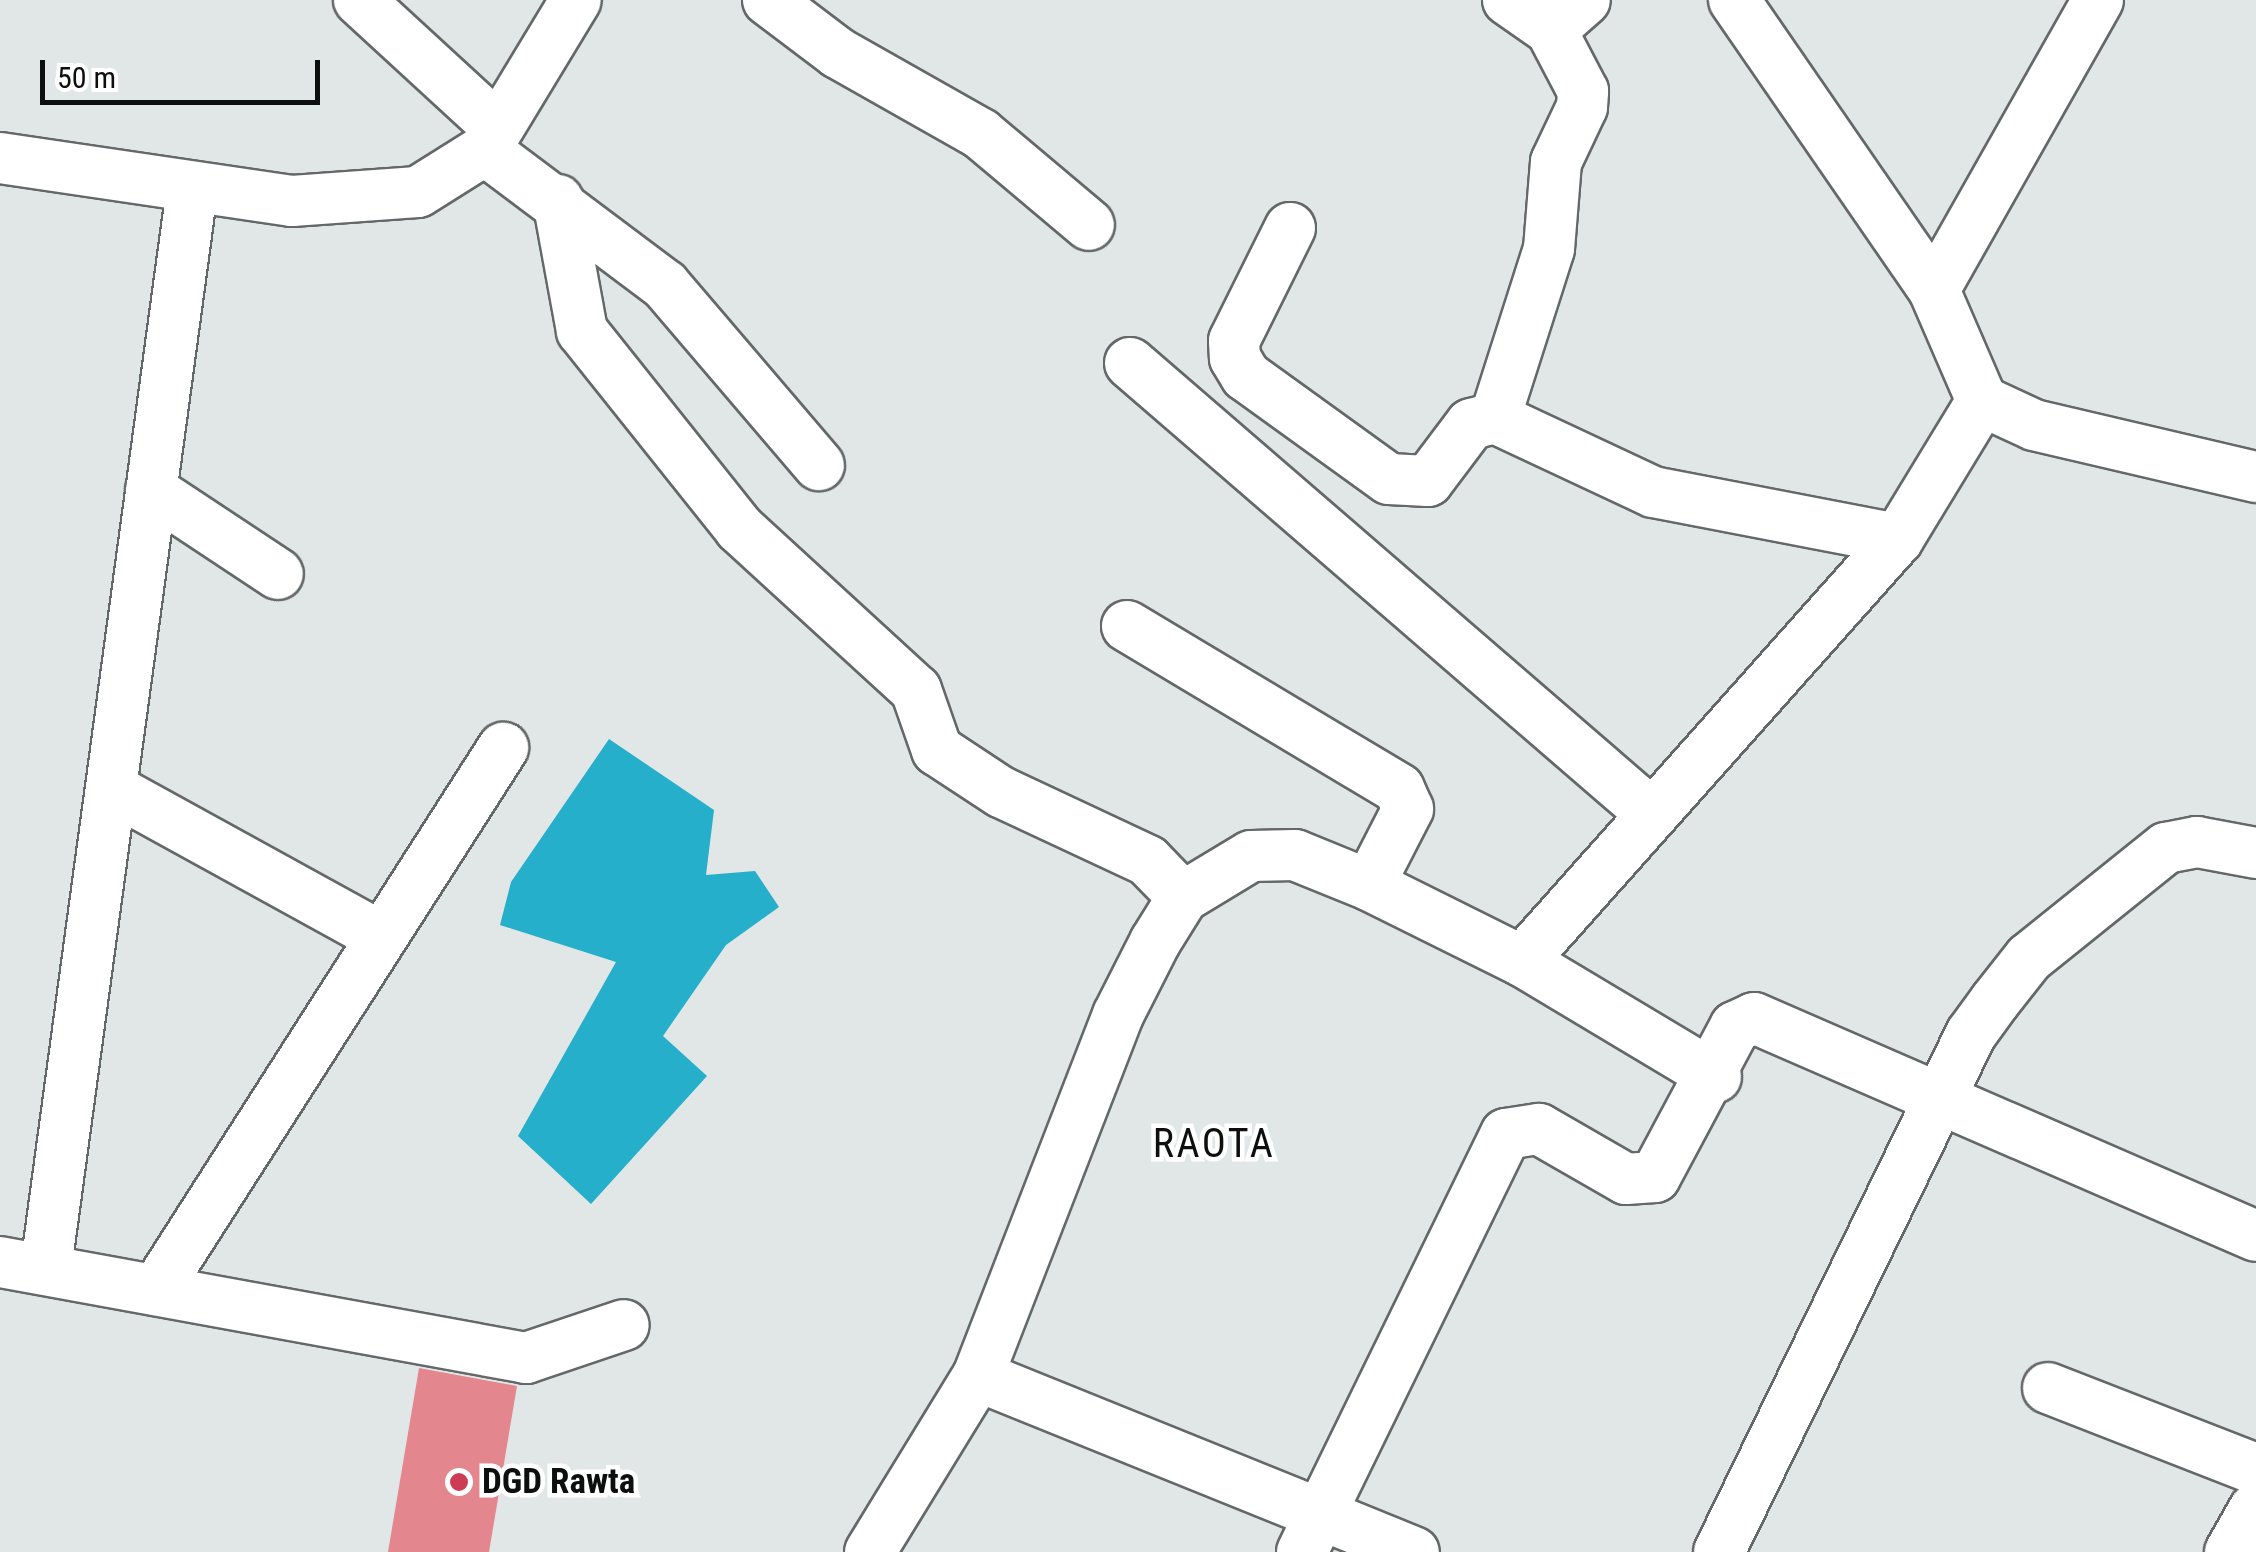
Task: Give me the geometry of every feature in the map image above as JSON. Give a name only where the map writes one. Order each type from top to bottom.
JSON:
[{"type":"main road","points":[[2232,1552],[2256,1510]]},
{"type":"street","points":[[360,0],[491,138],[558,200],[665,285],[819,465]]},
{"type":"street","points":[[0,158],[192,190],[382,200],[418,192],[491,138],[576,0]]},
{"type":"street","points":[[768,0],[838,53],[982,134],[1089,225]]},
{"type":"street","points":[[1495,418],[1549,249],[1556,162],[1582,107],[1584,91],[1568,15],[1508,0]]},
{"type":"street","points":[[1734,0],[1934,290],[1982,401],[2034,424],[2256,477]]},
{"type":"street","points":[[1934,290],[2098,0]]},
{"type":"street","points":[[192,190],[114,790],[23,1265],[526,1358],[624,1325]]},
{"type":"street","points":[[558,200],[582,331],[739,528],[916,690],[936,750],[1001,792],[1148,860],[1183,896]]},
{"type":"street","points":[[1290,228],[1234,341],[1246,376],[1405,484],[1428,480],[1472,424],[1495,418],[1653,492],[1898,539]]},
{"type":"street","points":[[1130,363],[1652,814]]},
{"type":"street","points":[[1522,961],[1898,539],[1982,401]]},
{"type":"street","points":[[151,490],[278,574]]},
{"type":"street","points":[[1126,626],[1398,789],[1408,810],[1369,885]]},
{"type":"street","points":[[156,1290],[376,934],[502,748]]},
{"type":"street","points":[[114,790],[376,934]]},
{"type":"street","points":[[1719,1552],[1971,1034],[2029,958],[2138,865],[2197,842],[2256,852]]},
{"type":"street","points":[[870,1552],[978,1376],[1118,1015],[1183,896],[1271,852],[1369,885],[1522,961],[1716,1078]]},
{"type":"street","points":[[1310,1534],[1506,1134],[1539,1130],[1626,1179],[1654,1177],[1716,1078],[1735,1028],[1754,1018],[1944,1096],[2256,1236]]},
{"type":"street","points":[[978,1376],[1310,1534],[1414,1552]]},
{"type":"street","points":[[2048,1388],[2256,1469]]},
{"type":"water","points":[[609,739],[714,810],[706,875],[755,871],[779,907],[726,945],[663,1036],[707,1076],[591,1204],[518,1136],[616,962],[500,925],[511,882]]},
{"type":"building","points":[[419,1368],[517,1386],[489,1552],[388,1552]]},
{"type":"place","name":"DGD Rawta","points":[[459,1482]]},
{"type":"district","name":"RAOTA","points":[[1214,1144]]}]
